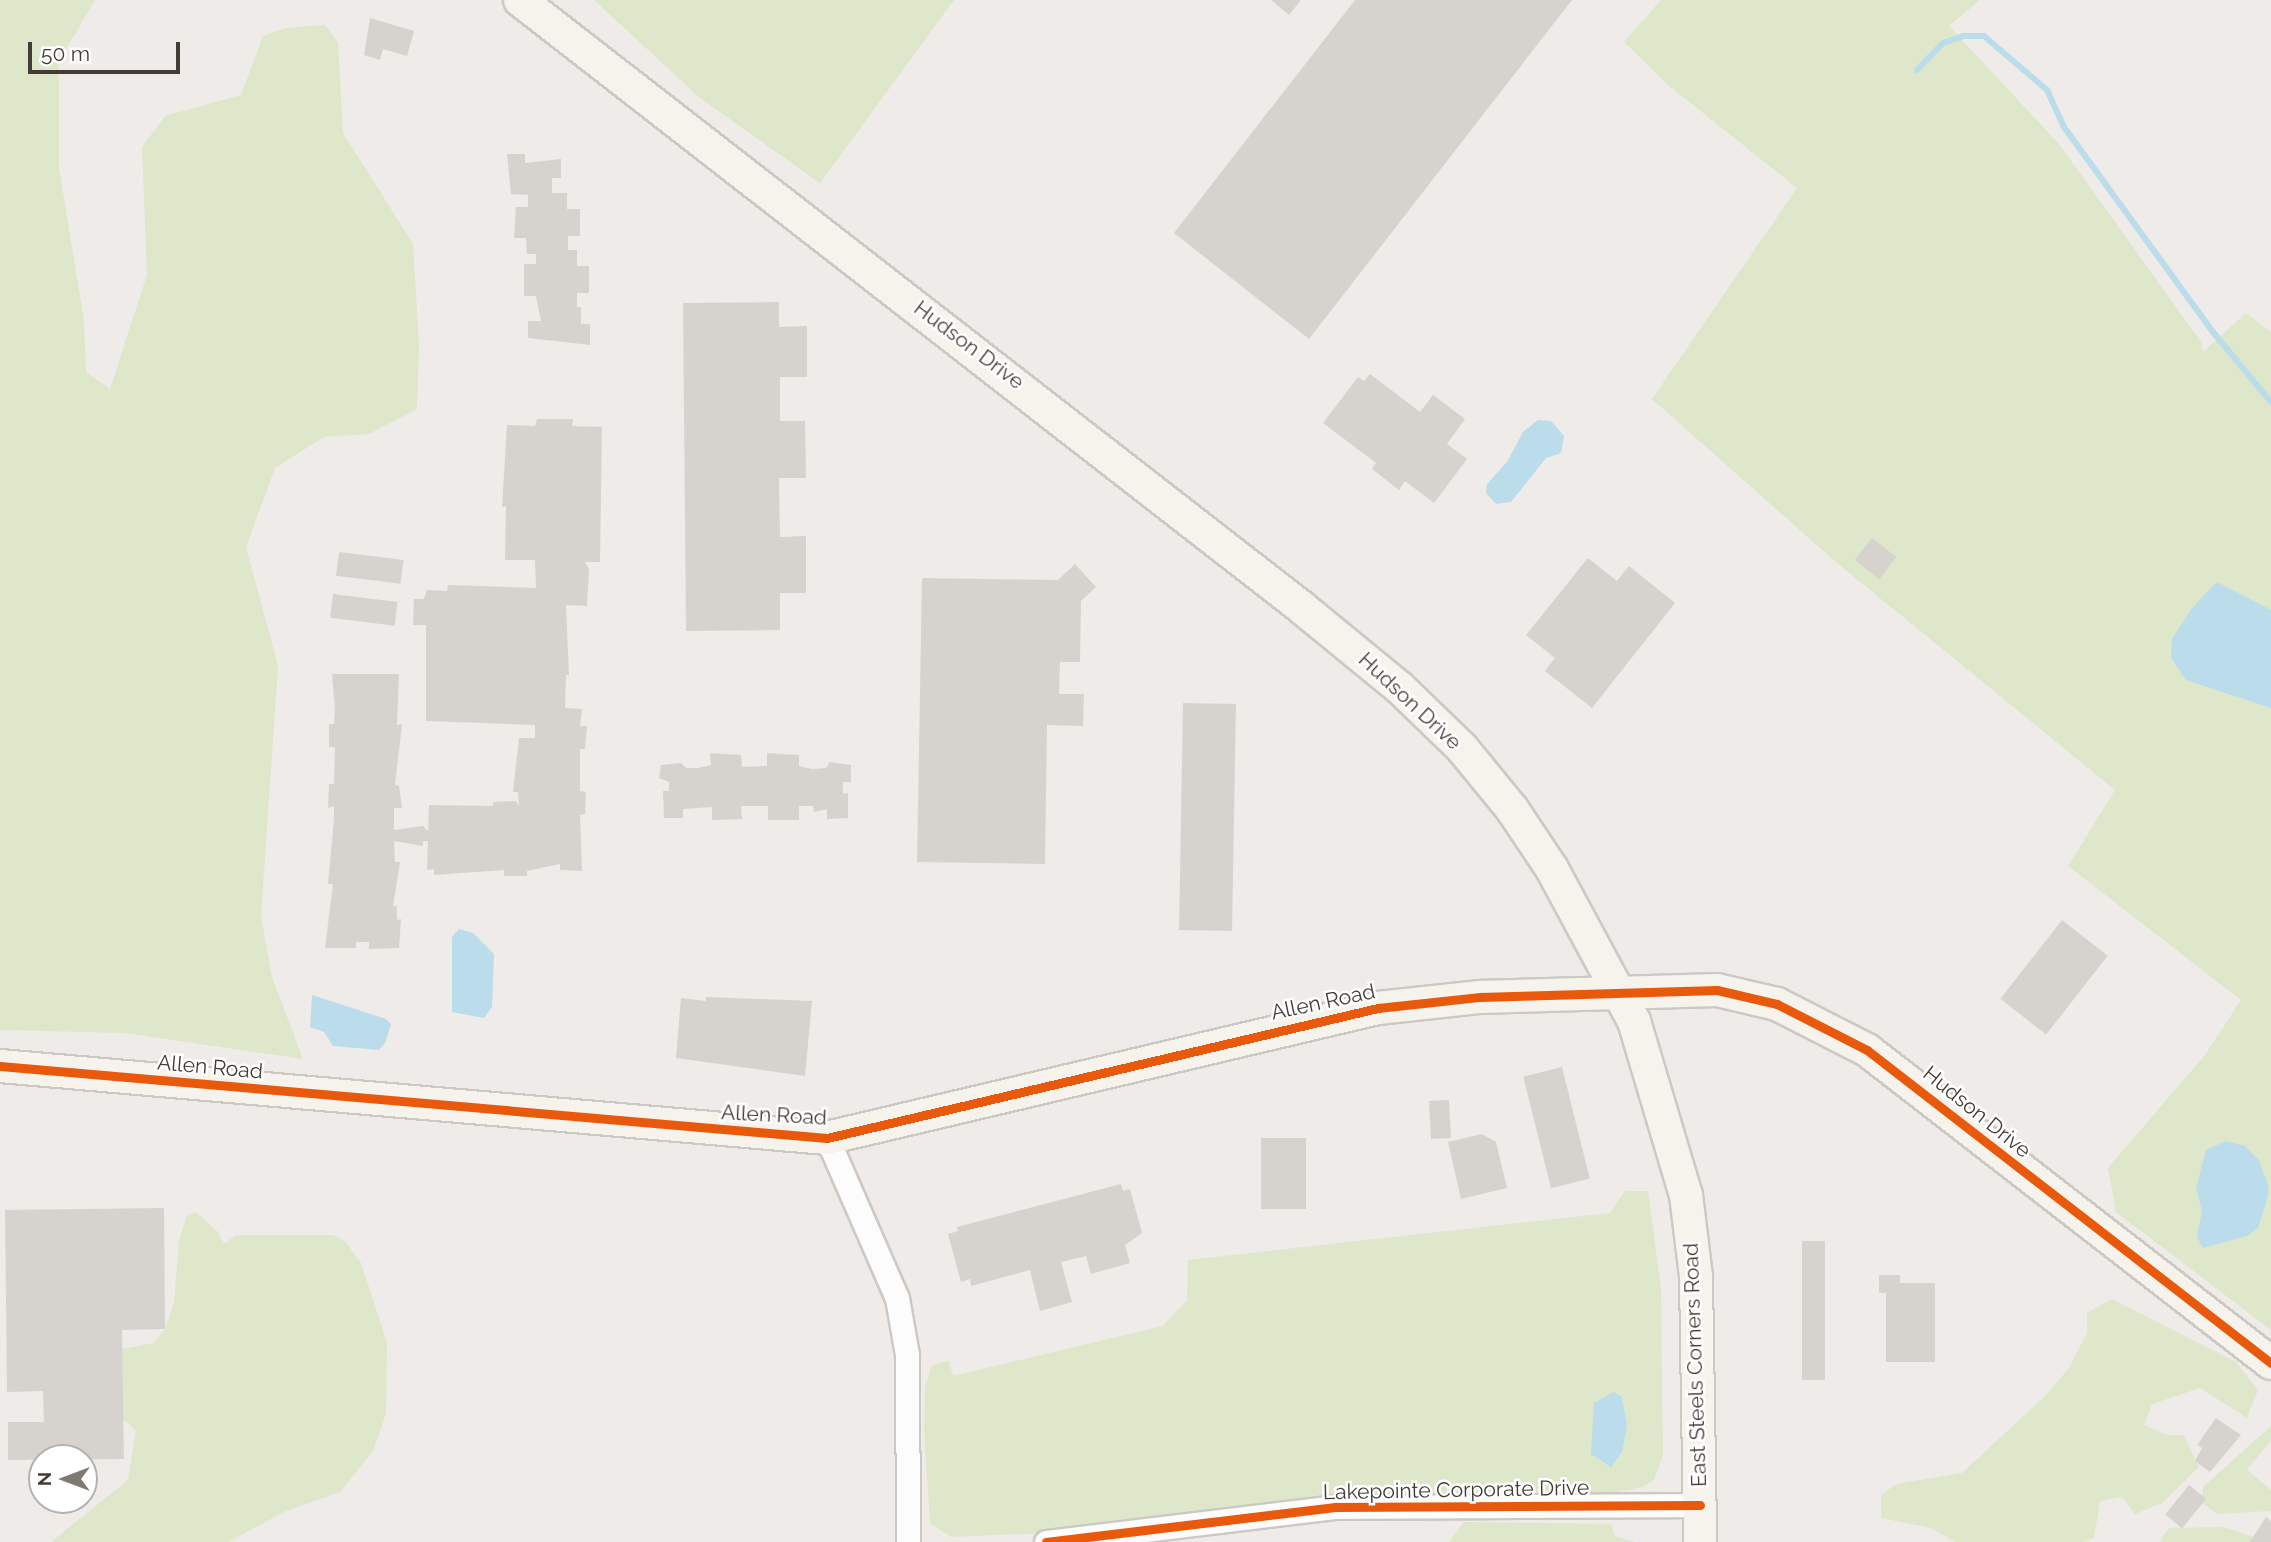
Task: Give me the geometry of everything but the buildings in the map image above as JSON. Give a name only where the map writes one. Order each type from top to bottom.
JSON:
[{"type":"street","name":"Hudson Drive","points":[[520,0],[1025,388],[1400,688],[1462,748],[1513,809],[1552,869],[1618,991],[1717,990],[1750,996],[1808,1017],[1867,1050],[2271,1363]]},
{"type":"street","name":"Allen Road","points":[[0,1066],[827,1138],[1364,1010],[1480,997],[1618,991]]},
{"type":"street","name":"East Steels Corners Road","points":[[1618,991],[1645,1047],[1686,1195],[1696,1277],[1700,1542]]},
{"type":"street","points":[[827,1138],[897,1298],[907,1355],[908,1542]]},
{"type":"street","name":"Lakepointe Corporate Drive","points":[[1046,1542],[1335,1507],[1700,1505]]},
{"type":"green space","points":[[0,0],[95,0],[59,61],[59,168],[84,321],[86,372],[110,389],[147,275],[142,147],[165,116],[241,95],[263,36],[286,28],[325,25],[338,43],[343,133],[413,244],[419,346],[417,409],[369,434],[324,437],[275,468],[246,547],[278,666],[261,916],[272,977],[303,1059],[125,1033],[0,1030]]},
{"type":"green space","points":[[594,0],[954,0],[820,183],[700,98]]},
{"type":"green space","points":[[1661,0],[1980,0],[1949,26],[2059,144],[2201,342],[2203,352],[2246,313],[2271,332],[2271,1330],[2116,1212],[2108,1168],[2205,1055],[2241,1000],[2068,866],[2115,790],[1837,563],[1652,399],[1797,188],[1668,85],[1624,42]]},
{"type":"green space","points":[[1625,1191],[1648,1191],[1661,1289],[1663,1454],[1654,1480],[1643,1487],[1598,1496],[1347,1493],[1044,1533],[951,1537],[930,1523],[924,1428],[925,1388],[932,1365],[949,1361],[953,1376],[1163,1326],[1187,1300],[1188,1260],[1610,1213]]},
{"type":"green space","points":[[196,1212],[218,1232],[223,1244],[237,1235],[333,1235],[345,1241],[361,1263],[387,1343],[386,1413],[373,1451],[340,1492],[284,1512],[228,1542],[51,1542],[86,1514],[98,1514],[98,1504],[128,1480],[136,1430],[123,1419],[122,1349],[154,1343],[165,1329],[174,1303],[179,1242],[186,1217]]},
{"type":"green space","points":[[2112,1299],[2236,1362],[2258,1390],[2247,1418],[2200,1388],[2152,1404],[2144,1425],[2167,1435],[2184,1435],[2199,1467],[2162,1503],[2135,1514],[2122,1497],[2100,1501],[2094,1538],[2083,1542],[1956,1542],[1931,1528],[1881,1518],[1881,1495],[1896,1484],[1962,1473],[2045,1396],[2069,1368],[2087,1333],[2087,1313]]},
{"type":"green space","points":[[2271,1426],[2271,1440],[2247,1470],[2271,1490],[2271,1511],[2217,1514],[2202,1503],[2203,1487]]},
{"type":"green space","points":[[1464,1522],[1611,1524],[1615,1536],[1636,1542],[1449,1542]]},
{"type":"green space","points":[[2224,1527],[2269,1542],[2160,1542],[2169,1528]]},
{"type":"water","points":[[1538,420],[1551,421],[1564,436],[1561,453],[1546,458],[1511,502],[1496,504],[1486,493],[1487,484],[1507,462],[1523,432]]},
{"type":"water","points":[[2217,582],[2271,610],[2271,708],[2186,680],[2171,658],[2172,639],[2192,608]]},
{"type":"water","points":[[459,929],[473,933],[494,954],[492,1007],[484,1018],[452,1012],[452,937]]},
{"type":"water","points":[[312,995],[386,1019],[391,1024],[385,1043],[379,1050],[333,1046],[324,1032],[310,1027]]},
{"type":"water","points":[[2226,1141],[2245,1146],[2259,1160],[2269,1188],[2265,1207],[2258,1228],[2247,1236],[2203,1248],[2197,1237],[2202,1211],[2196,1188],[2206,1150]]},
{"type":"water","points":[[1614,1392],[1622,1397],[1627,1426],[1622,1452],[1611,1467],[1591,1454],[1594,1403]]},
{"type":"waterway","points":[[1917,70],[1943,43],[1963,36],[1984,36],[2047,90],[2064,127],[2213,332],[2271,402]]},
{"type":"cycle path","points":[[0,1066],[827,1138],[1378,1008],[1480,997],[1717,990],[1777,1004],[1867,1050],[2271,1363]]},
{"type":"cycle path","points":[[1046,1542],[1335,1507],[1700,1505]]}]
